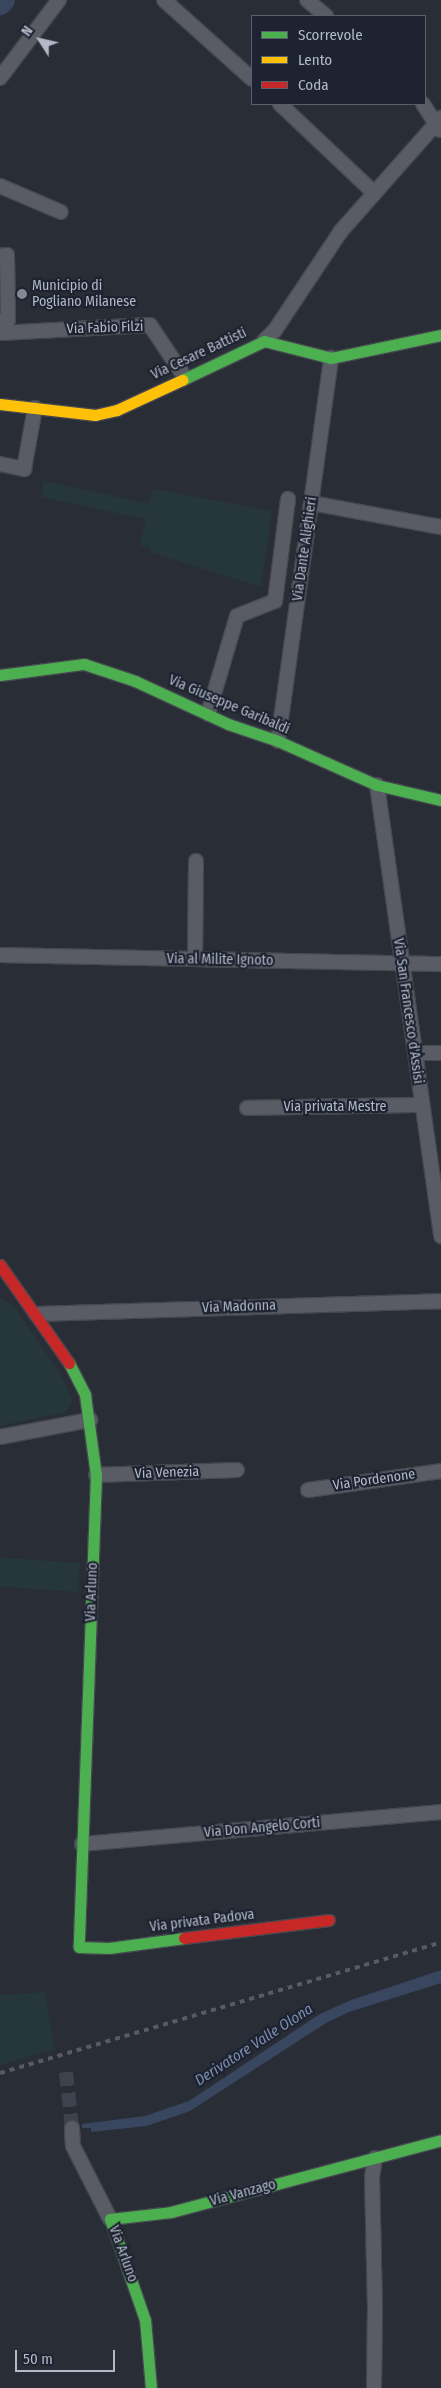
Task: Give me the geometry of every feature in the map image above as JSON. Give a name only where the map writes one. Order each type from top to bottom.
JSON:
[{"type":"street","points":[[0,78],[59,0]]},
{"type":"street","points":[[164,0],[251,78]]},
{"type":"street","points":[[307,0],[325,15]]},
{"type":"street","points":[[281,105],[373,192]]},
{"type":"street","points":[[264,341],[275,330],[341,231],[373,192],[439,125],[424,105]]},
{"type":"street","points":[[0,186],[62,212]]},
{"type":"street","points":[[0,256],[7,255],[8,320],[0,322]]},
{"type":"street","name":"Via Fabio Filzi","points":[[0,333],[150,325],[184,376]]},
{"type":"street","name":"Via Cesare Battisti","points":[[0,404],[95,415],[117,410],[184,376],[264,341],[331,358],[441,335]]},
{"type":"street","name":"Via Dante Alighieri","points":[[278,741],[331,358]]},
{"type":"street","points":[[0,464],[24,469],[36,408]]},
{"type":"street","points":[[208,714],[237,616],[275,600],[288,499]]},
{"type":"street","points":[[311,504],[441,528]]},
{"type":"street","name":"Via Giuseppe Garibaldi","points":[[0,675],[84,664],[135,681],[377,785],[441,800]]},
{"type":"street","name":"Via San Francesco d'Assisi","points":[[377,785],[422,1105],[439,1200],[441,1236]]},
{"type":"street","points":[[195,959],[196,861]]},
{"type":"street","name":"Via al Milite Ignoto","points":[[0,955],[441,964]]},
{"type":"street","points":[[415,1053],[441,1054]]},
{"type":"street","name":"Via privata Mestre","points":[[247,1108],[422,1105]]},
{"type":"street","name":"Via Arluno","points":[[0,1265],[36,1314],[80,1382],[90,1420],[96,1475],[79,1947]]},
{"type":"street","name":"Via Madonna","points":[[36,1314],[441,1301]]},
{"type":"street","points":[[0,1437],[90,1420]]},
{"type":"street","name":"Via Venezia","points":[[96,1475],[237,1470]]},
{"type":"street","name":"Via Pordenone","points":[[308,1490],[441,1471]]},
{"type":"street","name":"Via Don Angelo Corti","points":[[82,1844],[441,1812]]},
{"type":"street","name":"Via privata Padova","points":[[79,1947],[108,1948],[329,1920]]},
{"type":"street","name":"Via Arluno","points":[[72,2128],[73,2146],[110,2219],[145,2320],[151,2388]]},
{"type":"street","name":"Via Vanzago","points":[[110,2219],[171,2212],[441,2140]]},
{"type":"street","points":[[374,2388],[375,2308],[372,2177],[375,2158]]},
{"type":"shaded area","points":[[44,481],[149,504],[153,489],[272,511],[261,587],[150,552],[150,548],[140,545],[146,519],[41,497]]},
{"type":"shaded area","points":[[0,1298],[15,1307],[61,1375],[73,1401],[66,1412],[0,1426]]},
{"type":"shaded area","points":[[0,1557],[80,1563],[78,1592],[0,1586]]},
{"type":"shaded area","points":[[45,1992],[55,2049],[0,2065],[0,1995]]},
{"type":"water","points":[[441,1970],[441,1983],[349,2012],[326,2023],[190,2111],[147,2126],[91,2132],[91,2128],[82,2128],[82,2124],[145,2116],[189,2101],[320,2014],[351,2000]]},
{"type":"waterway","points":[[0,3],[3,0]]},
{"type":"tunnel","points":[[66,2072],[72,2128]]},
{"type":"railway","points":[[0,2073],[441,1942]]},
{"type":"traffic: fast","points":[[182,380],[264,341],[331,358],[441,335]]},
{"type":"traffic: fast","points":[[0,675],[84,664],[135,681],[228,724],[278,741],[377,785],[441,800]]},
{"type":"traffic: fast","points":[[69,1363],[85,1395],[96,1475],[79,1947],[109,1948],[184,1938]]},
{"type":"traffic: fast","points":[[151,2388],[145,2320],[110,2219],[171,2212],[441,2140]]},
{"type":"traffic: slow","points":[[0,404],[95,415],[117,410],[182,380]]},
{"type":"traffic: jam","points":[[0,1265],[69,1363]]},
{"type":"traffic: jam","points":[[184,1938],[329,1920]]},
{"type":"place","name":"Municipio di Pogliano Milanese","points":[[22,294]]},
{"type":"water label","name":"Derivatore Valle Olona","points":[[254,2045]]}]
